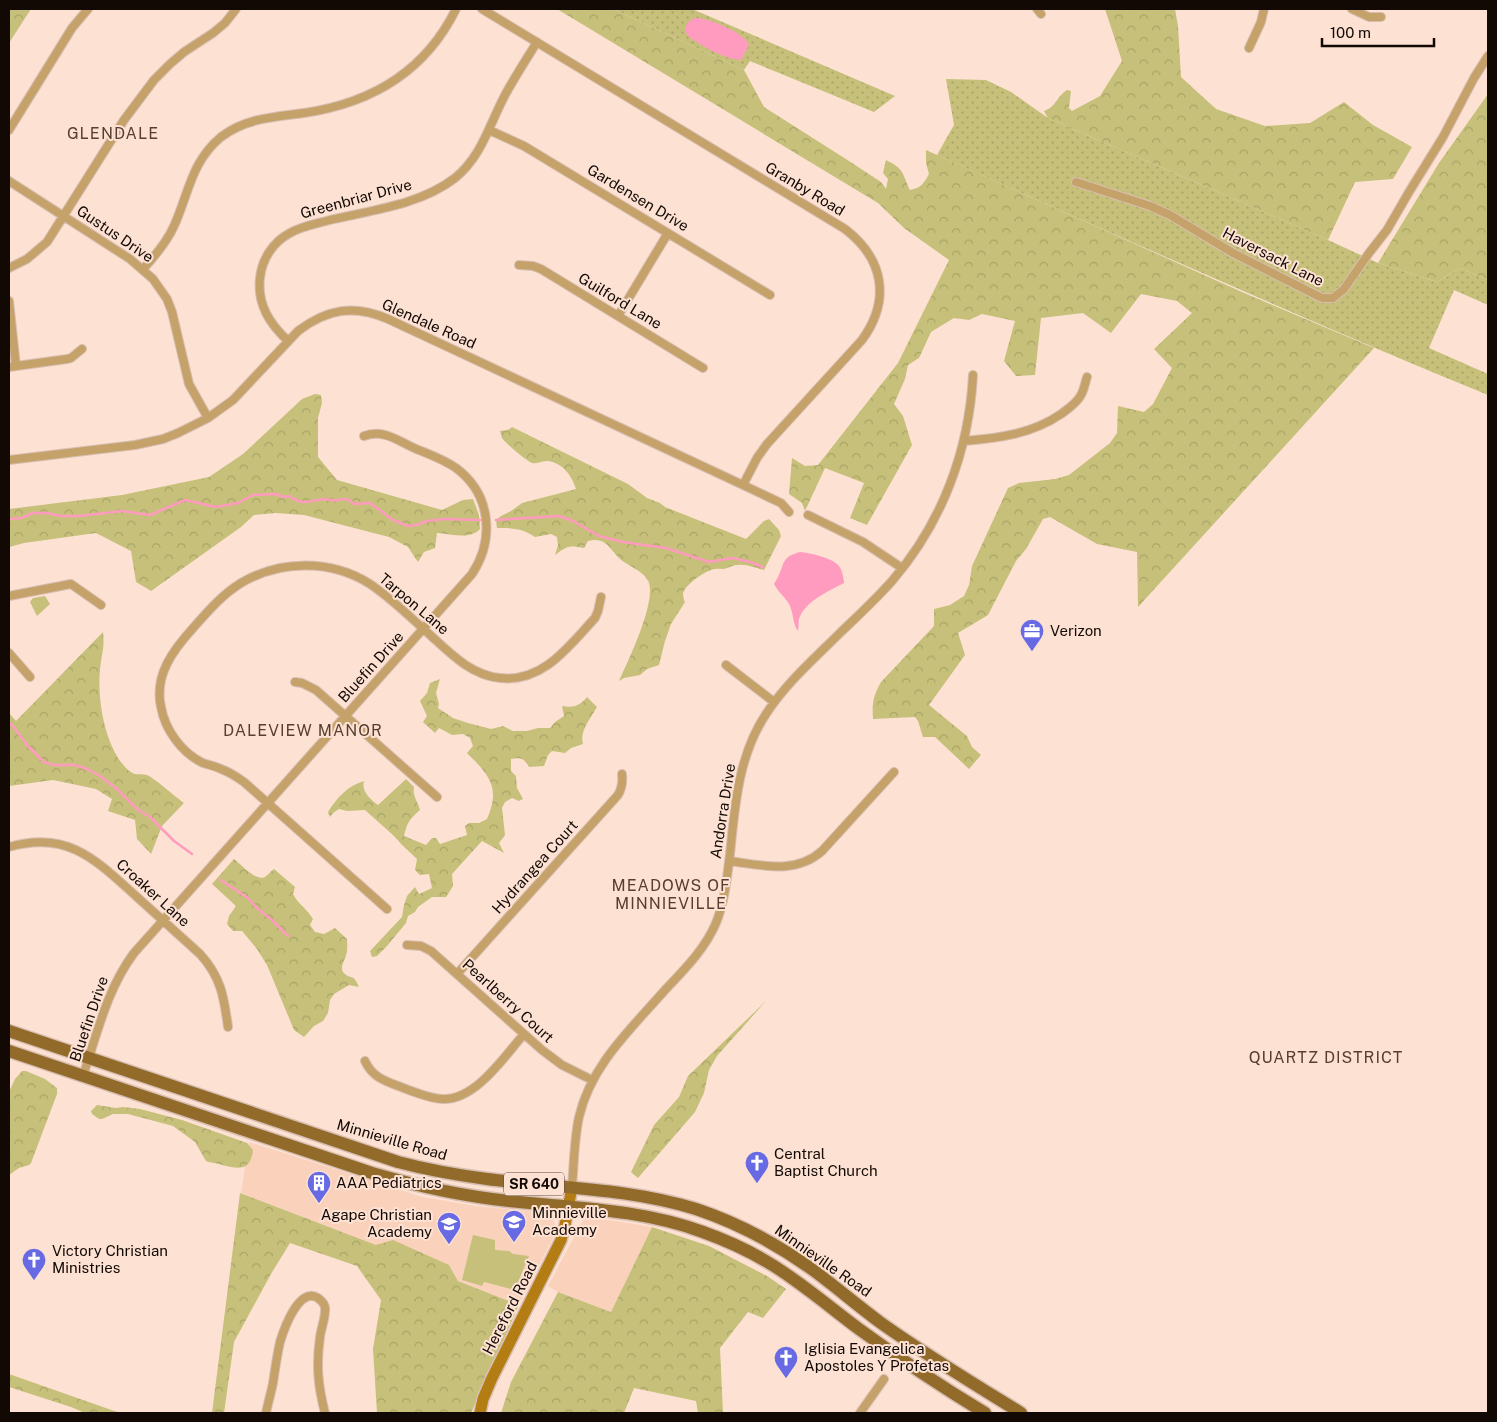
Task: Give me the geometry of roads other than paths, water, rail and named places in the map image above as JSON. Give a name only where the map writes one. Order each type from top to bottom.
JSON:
[{"type":"main road","name":"Minnieville Road","points":[[9,1031],[398,1162],[452,1174],[645,1197],[678,1204],[712,1215],[744,1229],[791,1255],[882,1323],[949,1369],[1021,1413]]},
{"type":"main road","name":"SR 640","points":[[9,1051],[366,1171],[407,1183],[471,1196],[619,1212],[673,1222],[703,1232],[739,1246],[774,1266],[892,1353],[985,1413]]},
{"type":"street","points":[[9,130],[72,28],[88,9]]},
{"type":"street","points":[[9,268],[27,259],[50,237],[124,120],[154,80],[184,52],[225,23],[236,9]]},
{"type":"street","points":[[143,269],[171,233],[195,170],[204,154],[213,144],[229,132],[255,120],[334,107],[359,100],[382,89],[403,75],[423,57],[440,36],[456,9]]},
{"type":"street","name":"Granby Road","points":[[482,9],[845,229],[862,244],[874,265],[880,286],[880,296],[876,317],[869,331],[767,444],[757,458],[743,485]]},
{"type":"street","points":[[1249,48],[1264,9]]},
{"type":"street","points":[[1352,9],[1369,17],[1382,17]]},
{"type":"street","name":"Greenbriar Drive","points":[[288,341],[280,334],[267,316],[260,293],[261,268],[266,256],[277,242],[290,232],[303,227],[407,202],[437,189],[454,178],[479,151],[503,99],[538,42]]},
{"type":"street","name":"Haversack Lane","points":[[1076,182],[1150,206],[1189,225],[1233,253],[1322,298],[1332,298],[1344,290],[1387,230],[1408,192],[1443,137],[1474,78],[1488,56]]},
{"type":"street","name":"Gardensen Drive","points":[[489,130],[524,146],[770,295]]},
{"type":"street","name":"Gustus Drive","points":[[9,181],[116,250],[153,278],[167,299],[189,384],[208,418]]},
{"type":"street","points":[[618,316],[668,233]]},
{"type":"street","name":"Guilford Lane","points":[[519,265],[533,266],[541,269],[703,368]]},
{"type":"street","points":[[9,301],[12,366],[67,359],[82,349]]},
{"type":"street","name":"Glendale Road","points":[[9,460],[148,443],[178,433],[208,418],[226,406],[288,341],[309,323],[329,314],[354,310],[373,313],[781,503],[789,512]]},
{"type":"street","name":"Andorra Drive","points":[[572,1187],[579,1117],[592,1080],[613,1049],[694,959],[708,939],[720,912],[729,861],[734,813],[744,762],[754,735],[774,702],[786,688],[885,589],[925,536],[937,515],[956,470],[972,399],[973,375]]},
{"type":"street","points":[[964,441],[1027,432],[1052,420],[1075,403],[1081,396],[1087,377]]},
{"type":"street","name":"Bluefin Drive","points":[[83,1076],[107,1002],[117,978],[134,953],[472,574],[484,552],[487,535],[484,510],[470,482],[451,465],[384,434],[373,433],[364,436]]},
{"type":"street","points":[[808,515],[863,542],[902,568]]},
{"type":"street","name":"Tarpon Lane","points":[[387,909],[244,782],[233,774],[204,763],[190,754],[175,738],[168,728],[160,707],[160,683],[174,651],[186,635],[228,592],[265,572],[294,566],[306,565],[333,568],[361,579],[382,593],[458,660],[480,673],[501,678],[518,677],[546,667],[562,654],[594,618],[601,598]]},
{"type":"street","points":[[9,596],[71,584],[101,605]]},
{"type":"street","points":[[9,653],[30,677]]},
{"type":"street","points":[[726,665],[774,702]]},
{"type":"street","points":[[295,682],[316,690],[437,797]]},
{"type":"street","points":[[729,861],[788,867],[808,861],[822,851],[894,772]]},
{"type":"street","name":"Hydrangea Court","points":[[457,974],[618,795],[623,782],[622,774]]},
{"type":"street","name":"Croaker Lane","points":[[9,847],[44,842],[69,847],[81,852],[108,870],[200,954],[216,975],[223,993],[228,1027]]},
{"type":"street","name":"Pearlberry Court","points":[[407,945],[427,948],[552,1058],[592,1080]]},
{"type":"street","points":[[365,1061],[372,1072],[381,1080],[434,1098],[448,1099],[467,1093],[483,1081],[524,1034]]},
{"type":"street","name":"Hereford Road","points":[[480,1413],[492,1378],[561,1240],[566,1225],[572,1187]]},
{"type":"street","points":[[266,1413],[284,1330],[297,1304],[304,1297],[309,1296],[320,1300],[324,1304],[325,1309],[317,1366],[325,1413]]},
{"type":"street","points":[[860,1413],[884,1380]]},
{"type":"waterway","points":[[9,519],[21,518],[33,513],[79,516],[122,511],[150,515],[185,500],[216,507],[238,503],[253,495],[276,494],[283,497],[289,496],[302,502],[346,499],[354,504],[370,503],[393,520],[408,526],[444,519],[480,520]]},
{"type":"waterway","points":[[496,520],[559,516],[573,521],[599,536],[623,542],[666,548],[709,562],[732,558],[763,567]]},
{"type":"waterway","points":[[9,723],[44,762],[53,765],[75,765],[100,776],[118,790],[137,809],[150,817],[174,841],[192,854]]},
{"type":"waterway","points":[[221,880],[248,898],[288,936]]},
{"type":"place","name":"Verizon","points":[[1032,652]]},
{"type":"place","name":"Central Baptist Church","points":[[757,1184]]},
{"type":"place","name":"AAA Pediatrics","points":[[319,1204]]},
{"type":"place","name":"Minnieville Academy","points":[[514,1243]]},
{"type":"place","name":"Agape Christian Academy","points":[[449,1245]]},
{"type":"place","name":"Victory Christian Ministries","points":[[34,1281]]},
{"type":"place","name":"Iglisia Evangelica Apostoles Y Profetas","points":[[786,1379]]},
{"type":"district","name":"GLENDALE","points":[[113,133]]},
{"type":"district","name":"DALEVIEW MANOR","points":[[303,730]]},
{"type":"district","name":"MEADOWS OF MINNIEVILLE","points":[[671,894]]},
{"type":"district","name":"QUARTZ DISTRICT","points":[[1326,1057]]}]
